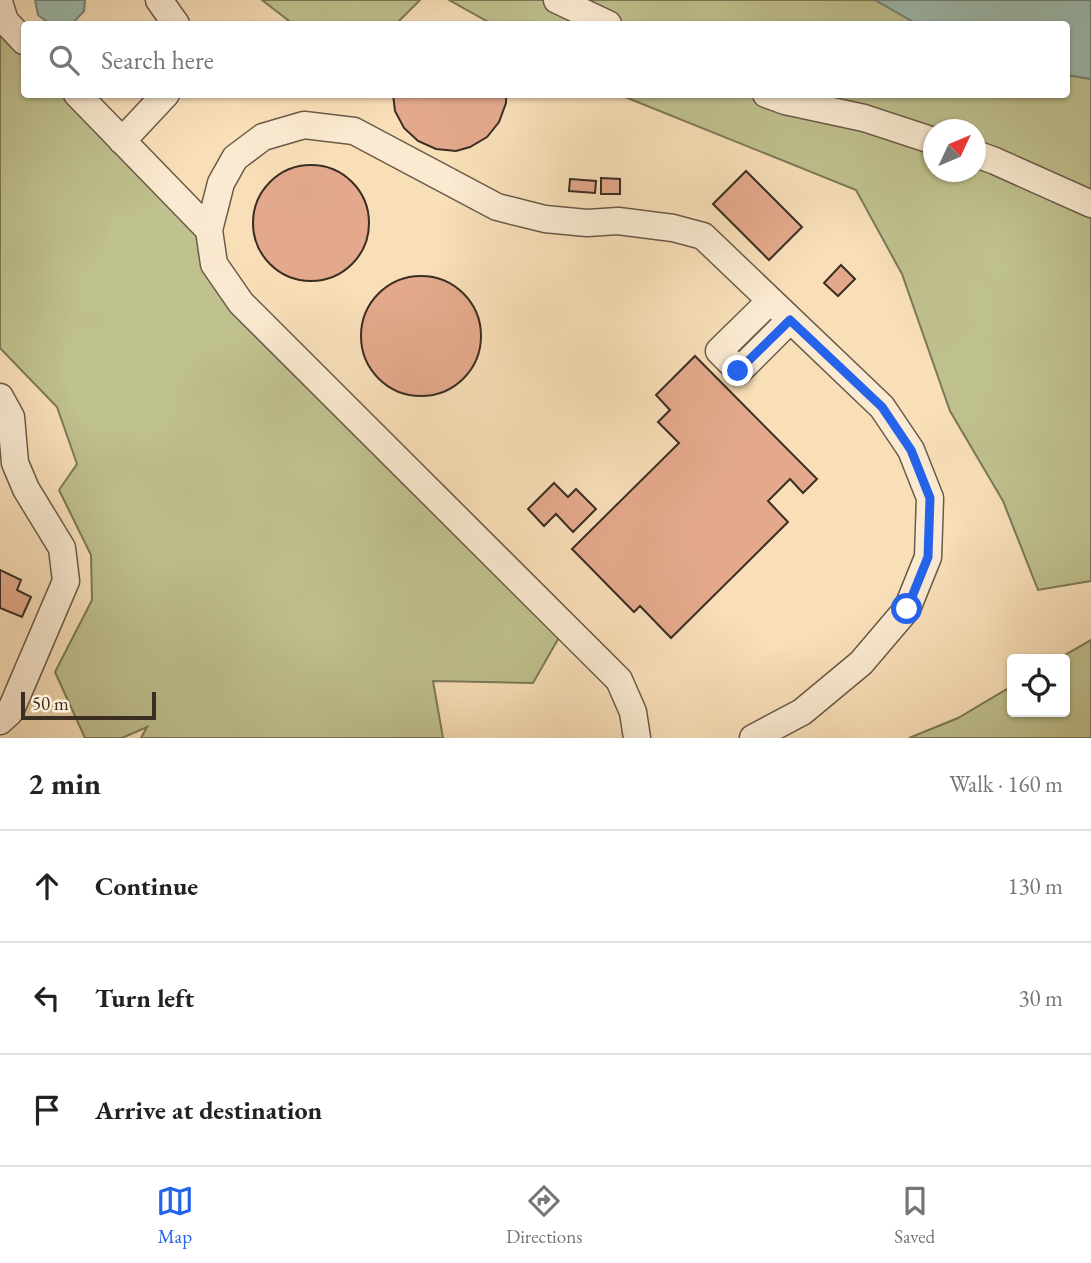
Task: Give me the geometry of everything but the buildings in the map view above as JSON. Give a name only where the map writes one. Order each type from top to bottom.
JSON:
[{"type":"street","points":[[159,0],[174,21]]},
{"type":"street","points":[[557,0],[602,21]]},
{"type":"street","points":[[0,5],[5,21],[21,38]]},
{"type":"street","points":[[81,98],[209,230]]},
{"type":"street","points":[[122,141],[162,98]]},
{"type":"street","points":[[776,98],[864,118],[923,138]]},
{"type":"street","points":[[637,738],[633,712],[620,680],[241,303],[214,264],[209,230],[221,183],[234,158],[263,137],[304,125],[354,131],[496,207],[545,219],[587,223],[618,221],[673,228],[703,236],[882,407],[911,450],[930,498],[928,557],[907,609],[861,663],[802,712],[753,738]]},
{"type":"street","points":[[986,158],[1091,204]]},
{"type":"street","points":[[770,300],[719,351],[738,371],[790,320]]},
{"type":"street","points":[[0,397],[11,417],[15,463],[26,489],[62,548],[66,581],[10,712],[0,722]]},
{"type":"green space","points":[[262,0],[420,0],[399,21],[289,21]]},
{"type":"green space","points":[[449,0],[888,0],[920,21],[487,21]]},
{"type":"green space","points":[[0,16],[21,38],[21,98],[80,98],[209,230],[214,264],[565,627],[533,683],[433,681],[443,738],[141,738],[147,727],[122,738],[85,738],[55,672],[92,600],[91,555],[59,490],[77,464],[57,407],[0,348]]},
{"type":"green space","points":[[1070,76],[1091,79],[1091,581],[1038,590],[1003,501],[950,411],[902,274],[856,190],[627,98],[1070,98]]},
{"type":"green space","points":[[1091,640],[1091,738],[909,738],[958,718],[1007,689],[1007,717],[1070,717],[1070,654],[1067,654]]},
{"type":"shaded area","points":[[35,0],[85,0],[84,11],[75,21],[46,21],[38,15]]},
{"type":"shaded area","points":[[875,0],[1091,0],[1091,79],[1070,76],[1070,21],[912,21]]},
{"type":"route","points":[[738,371],[790,320],[882,407],[911,450],[930,498],[928,557],[907,609]]}]
